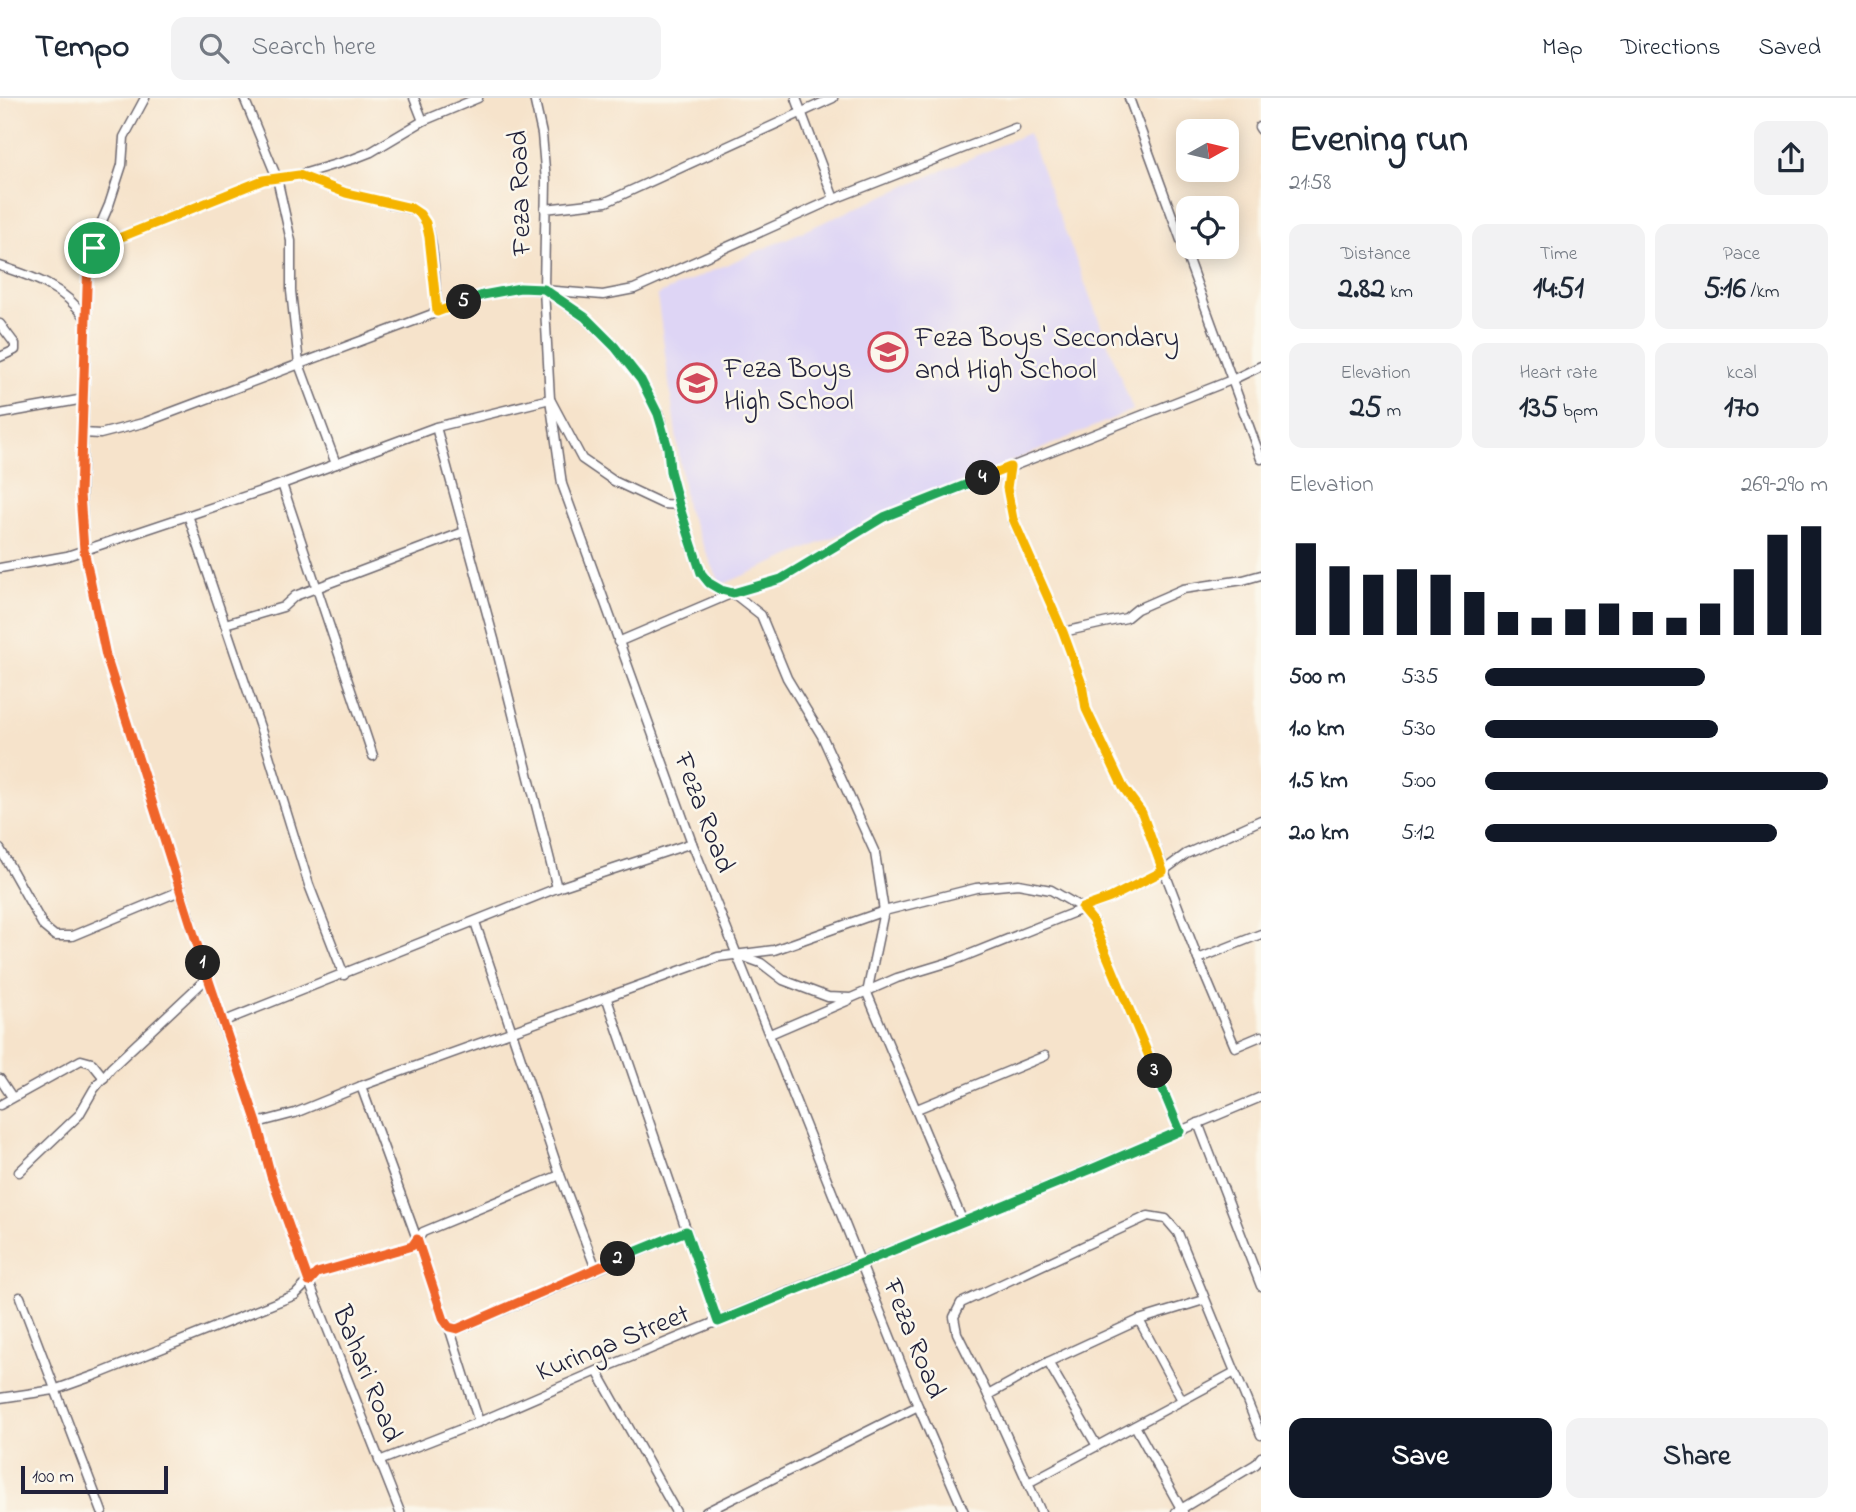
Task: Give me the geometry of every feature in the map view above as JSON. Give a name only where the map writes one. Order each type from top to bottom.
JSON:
[{"type":"street","name":"Bahari Road","points":[[145,98],[124,137],[122,165],[88,260],[80,494],[84,550],[106,656],[207,978],[257,1123],[271,1176],[309,1282],[400,1512]]},
{"type":"street","points":[[244,98],[277,178],[291,241],[291,291],[299,364],[336,464]]},
{"type":"street","points":[[414,98],[423,121]]},
{"type":"street","points":[[94,248],[263,180],[299,175],[371,152],[423,121],[478,98]]},
{"type":"street","name":"Feza Road","points":[[534,98],[542,134],[544,289],[550,399],[562,484],[692,843],[918,1406],[964,1512]]},
{"type":"street","points":[[796,98],[834,199]]},
{"type":"street","points":[[545,209],[606,202],[833,98]]},
{"type":"street","points":[[1129,98],[1234,379],[1261,459]]},
{"type":"street","points":[[83,433],[100,434],[143,423],[483,295],[520,288],[582,295],[603,295],[634,289],[834,199],[1015,128]]},
{"type":"street","points":[[299,175],[346,193],[411,208],[420,214],[426,223],[429,237],[437,312]]},
{"type":"street","points":[[2,270],[19,270],[69,297],[86,317]]},
{"type":"street","points":[[544,289],[585,317],[615,347],[641,380],[658,414],[679,505],[701,573],[709,583],[733,593],[761,615],[787,678],[822,736],[875,853],[884,911],[867,993],[963,1222]]},
{"type":"street","points":[[0,324],[15,344],[15,350],[0,357]]},
{"type":"street","points":[[618,642],[733,593],[781,579],[884,517],[1261,366]]},
{"type":"street","points":[[0,414],[84,399]]},
{"type":"street","points":[[0,568],[67,556],[282,484],[436,427],[550,399],[582,459],[614,481],[663,504],[679,505]]},
{"type":"street","points":[[436,427],[557,888]]},
{"type":"street","points":[[1010,467],[1007,488],[1013,519],[1063,632],[1082,684],[1086,709],[1123,787],[1142,813],[1198,959],[1236,1047],[1261,1036]]},
{"type":"street","points":[[282,484],[373,756]]},
{"type":"street","points":[[188,515],[309,885],[344,975]]},
{"type":"street","points":[[225,624],[283,607],[295,596],[464,532]]},
{"type":"street","points":[[1063,632],[1126,618],[1138,609],[1183,590],[1261,575]]},
{"type":"street","points":[[770,1034],[897,978],[953,961],[1110,898],[1163,871],[1186,854],[1261,820]]},
{"type":"street","points":[[222,1022],[557,888],[692,843]]},
{"type":"street","points":[[0,851],[44,928],[55,936],[72,936],[180,891]]},
{"type":"street","points":[[257,1123],[295,1113],[361,1086],[718,957],[774,950],[884,911],[976,888],[1018,884],[1051,890],[1082,908],[1092,920],[1180,1131]]},
{"type":"street","points":[[475,922],[560,1175],[596,1269]]},
{"type":"street","points":[[1198,959],[1261,934]]},
{"type":"street","points":[[738,954],[761,963],[783,980],[828,997],[851,998]]},
{"type":"street","points":[[19,1172],[79,1115],[94,1089],[111,1068],[207,978]]},
{"type":"street","points":[[607,999],[718,1322]]},
{"type":"street","points":[[917,1109],[1045,1056]]},
{"type":"street","points":[[0,1105],[80,1060],[92,1062],[104,1078]]},
{"type":"street","points":[[0,1079],[12,1097]]},
{"type":"street","points":[[361,1086],[444,1320],[449,1327],[479,1422]]},
{"type":"street","name":"Kuringa Street","points":[[379,1461],[1261,1097]]},
{"type":"street","points":[[1198,1123],[1261,1286]]},
{"type":"street","points":[[0,1398],[54,1390],[96,1375],[295,1295],[317,1273],[412,1246],[423,1232],[560,1175]]},
{"type":"street","points":[[1041,1512],[954,1325],[956,1309],[961,1303],[1148,1216],[1166,1219],[1178,1233],[1261,1435]]},
{"type":"street","points":[[449,1327],[461,1328],[686,1231]]},
{"type":"street","points":[[20,1297],[102,1512]]},
{"type":"street","points":[[988,1395],[1048,1362],[1139,1321],[1204,1300]]},
{"type":"street","points":[[1139,1321],[1182,1400]]},
{"type":"street","points":[[1048,1362],[1097,1446]]},
{"type":"street","points":[[597,1371],[676,1512]]},
{"type":"street","points":[[1028,1483],[1235,1372]]},
{"type":"street","points":[[706,1512],[918,1406]]},
{"type":"street","points":[[1135,1426],[1180,1511],[1256,1464],[1261,1457]]},
{"type":"shaded area","name":"Feza Boys' Secondary and High School","points":[[1028,133],[1133,410],[721,585],[686,507],[657,295]]},
{"type":"place","name":"Feza Boys' Secondary and High School","points":[[888,352]]},
{"type":"place","name":"Feza Boys High School","points":[[697,383]]},
{"type":"route","points":[[299,175],[346,193],[411,208],[420,214],[426,223],[437,312],[483,295],[520,288],[544,289],[585,317],[615,347],[641,380],[658,414],[679,505],[701,573],[709,583],[733,593],[781,579],[884,517],[1010,467],[1007,488],[1013,519],[1063,632],[1082,684],[1086,709],[1123,787],[1142,813],[1163,871],[1110,898],[1082,908],[1092,920],[1180,1131],[718,1322],[686,1231],[457,1329],[449,1327],[444,1320],[417,1239],[412,1246],[317,1273],[309,1282],[271,1176],[257,1123],[146,787],[106,656],[84,550],[80,494],[88,256],[94,248],[263,180],[299,175]]}]
